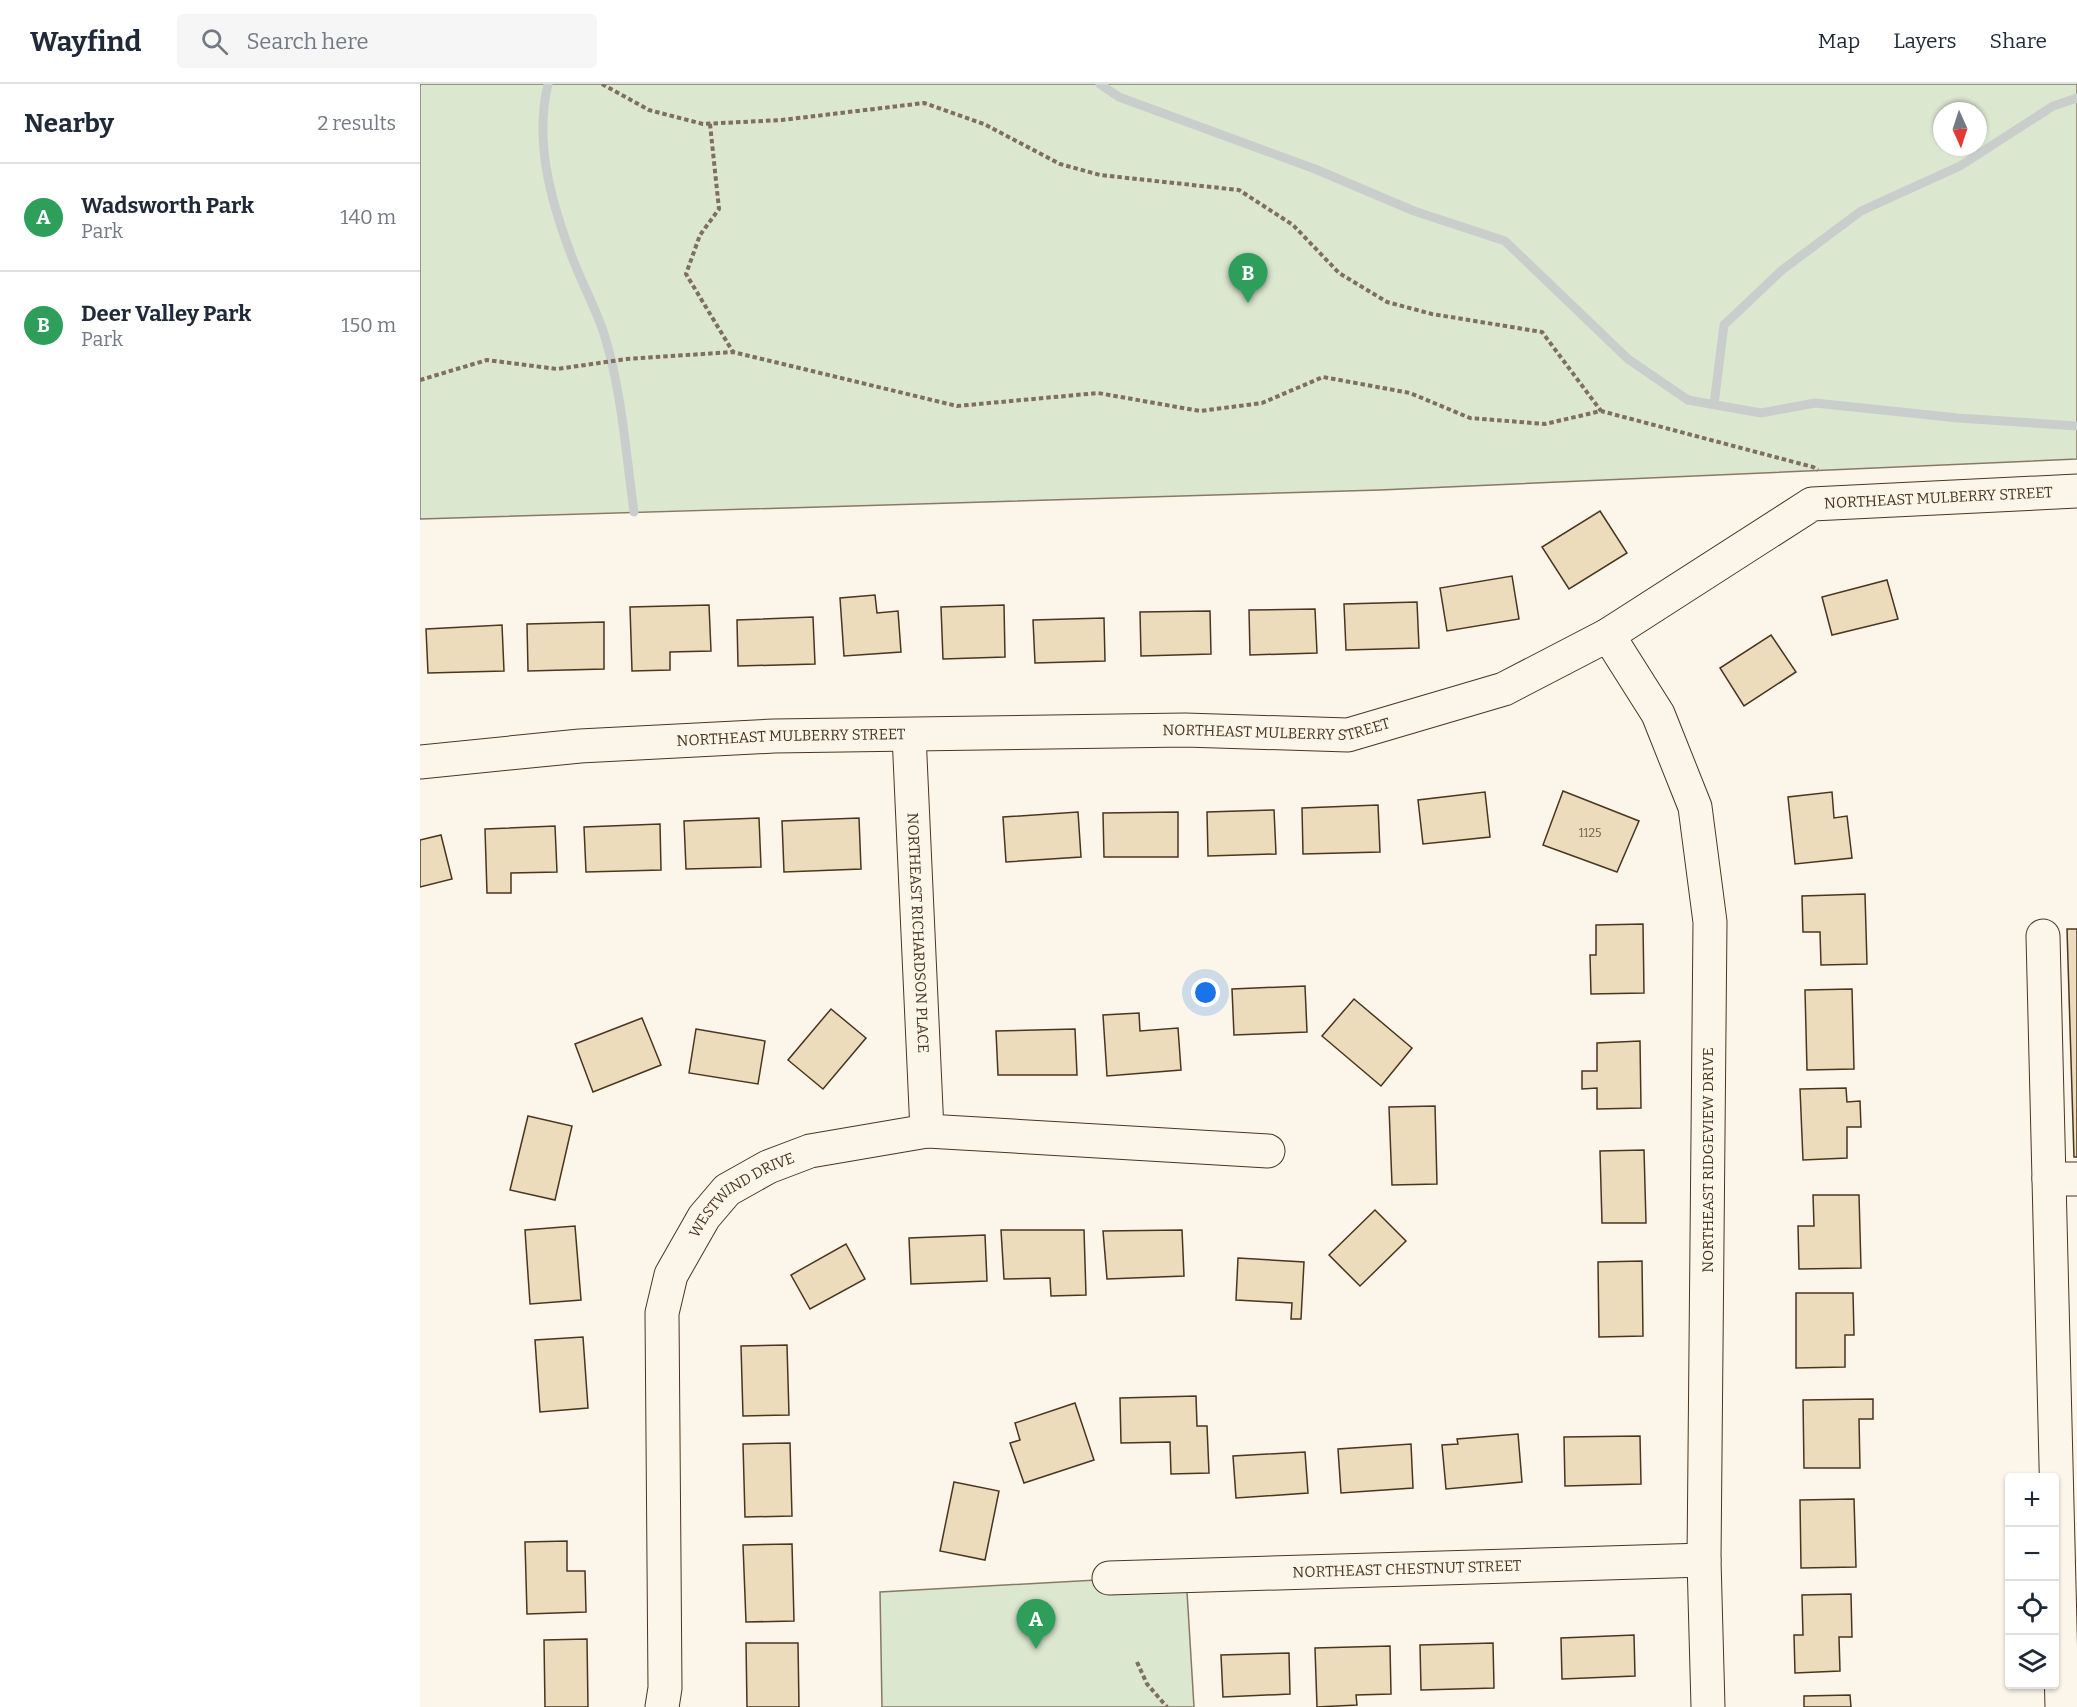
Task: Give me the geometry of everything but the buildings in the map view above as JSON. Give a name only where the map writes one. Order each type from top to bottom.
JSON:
[{"type":"street","name":"NORTHEAST MULBERRY STREET","points":[[420,762],[580,746],[774,736],[1185,730],[1348,735],[1504,689],[1608,635],[1812,504],[2077,490]]},
{"type":"street","name":"NORTHEAST RIDGEVIEW DRIVE","points":[[1608,635],[1658,714],[1695,807],[1710,921],[1704,1560],[1708,1707]]},
{"type":"street","name":"NORTHEAST RICHARDSON PLACE","points":[[909,735],[927,1131]]},
{"type":"street","points":[[2043,936],[2063,1179],[2068,1545],[2062,1707]]},
{"type":"street","name":"WESTWIND DRIVE","points":[[662,1707],[665,1688],[662,1313],[671,1275],[704,1217],[727,1190],[768,1167],[810,1151],[927,1131],[1268,1151]]},
{"type":"street","name":"NORTHEAST CHESTNUT STREET","points":[[1109,1578],[1704,1560]]},
{"type":"path","points":[[602,84],[649,110],[710,124],[782,120],[924,103],[984,124],[1060,164],[1100,175],[1239,190],[1293,225],[1339,273],[1386,302],[1431,314],[1542,332],[1601,411]]},
{"type":"path","points":[[710,124],[719,209],[700,235],[686,274],[733,352]]},
{"type":"path","points":[[420,381],[487,360],[557,369],[627,359],[733,352],[957,406],[1098,393],[1200,411],[1262,404],[1323,377],[1410,393],[1470,418],[1545,424],[1601,411],[1813,467],[1842,487],[1849,502]]},
{"type":"path","points":[[1137,1662],[1147,1684],[1167,1707]]},
{"type":"green space","points":[[420,84],[2077,84],[2077,459],[1380,490],[420,519]]},
{"type":"green space","points":[[1186,1575],[1194,1707],[882,1707],[880,1592]]},
{"type":"waterway","points":[[548,84],[543,128],[551,193],[564,236],[602,327],[611,358],[620,402],[634,512]]},
{"type":"waterway","points":[[1100,84],[1119,97],[1315,169],[1414,211],[1505,241],[1628,359],[1688,400],[1761,413],[1815,403],[1958,418],[2077,426]]},
{"type":"waterway","points":[[1714,404],[1724,325],[1782,270],[1861,211],[1960,166],[2053,106],[2077,98]]},
{"type":"place","name":"Deer Valley Park","points":[[1248,303]]},
{"type":"place","name":"Wadsworth Park","points":[[1036,1649]]}]
